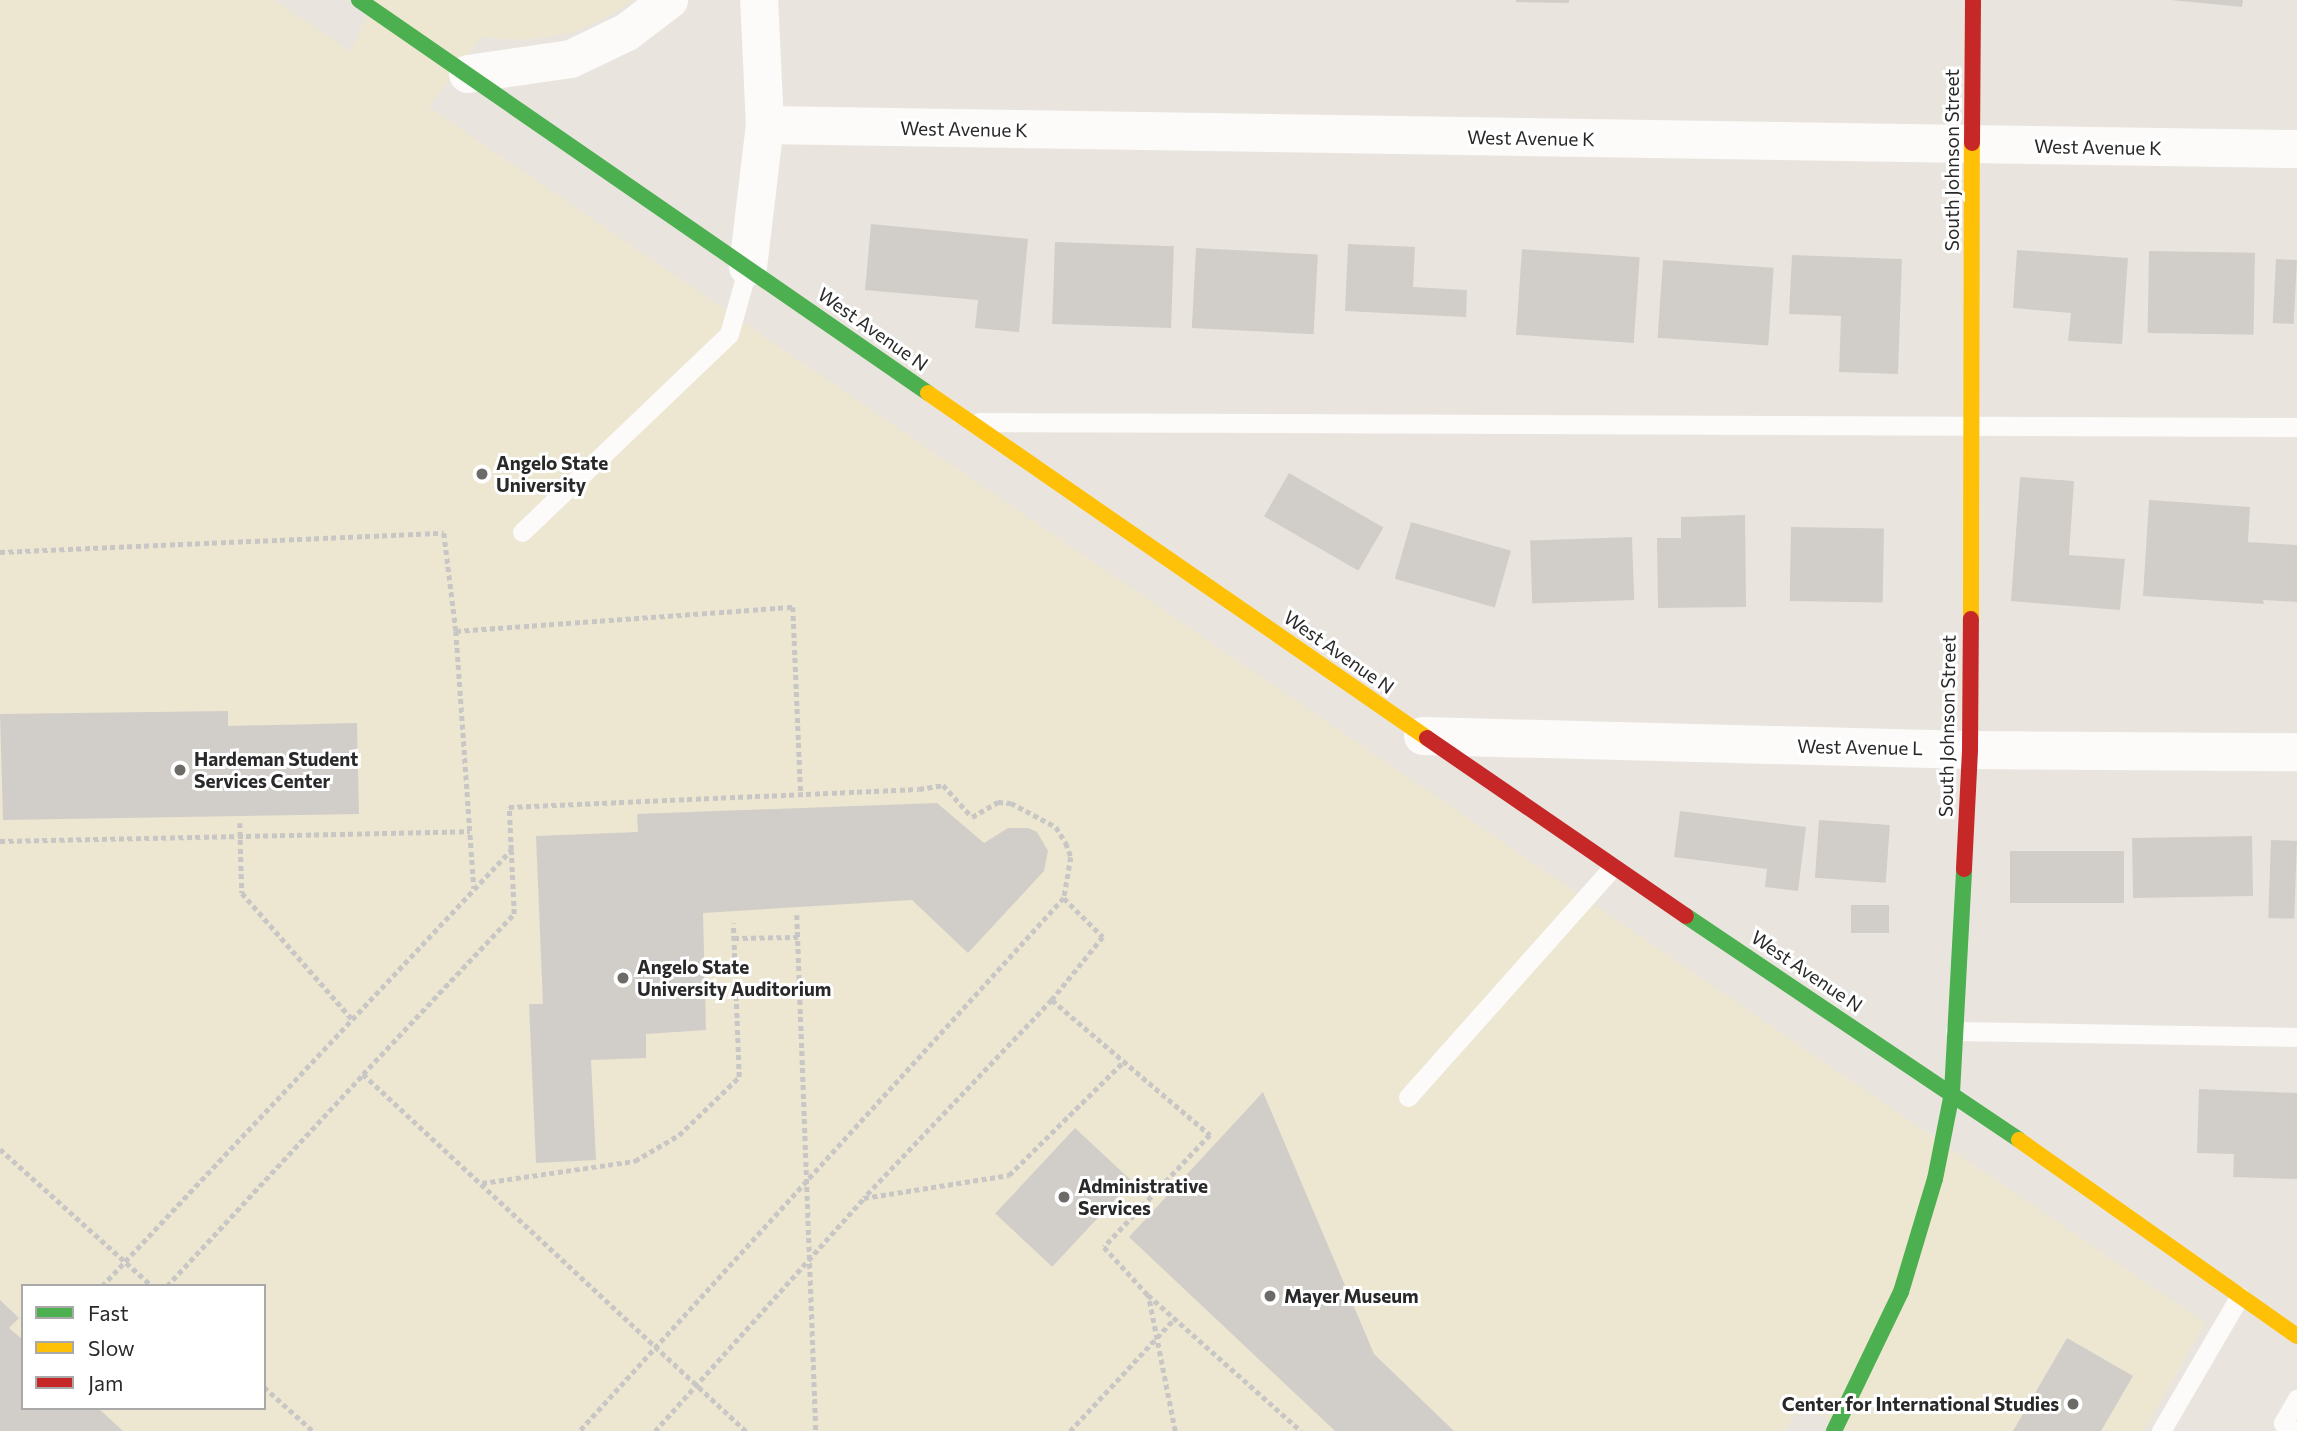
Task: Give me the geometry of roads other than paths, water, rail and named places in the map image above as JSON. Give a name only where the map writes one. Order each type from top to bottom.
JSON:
[{"type":"main road","name":"West Avenue N","points":[[359,0],[1613,867],[1952,1093],[2297,1336]]},
{"type":"main road","name":"South Johnson Street","points":[[1834,1431],[1901,1292],[1936,1179],[1952,1093],[1970,750],[1973,0]]},
{"type":"street","points":[[468,74],[571,59],[627,32],[669,0]]},
{"type":"street","points":[[748,267],[765,125],[759,0]]},
{"type":"street","name":"West Avenue K","points":[[765,125],[2297,149]]},
{"type":"street","name":"West Avenue L","points":[[1423,736],[1970,750],[2297,752]]},
{"type":"lane","points":[[522,532],[729,334],[748,267]]},
{"type":"lane","points":[[969,421],[1972,428],[2297,427]]},
{"type":"lane","points":[[1408,1097],[1613,867]]},
{"type":"lane","points":[[1955,1031],[2297,1037]]},
{"type":"lane","points":[[2161,1431],[2240,1296]]},
{"type":"lane","points":[[2293,1431],[2283,1423],[2297,1399]]},
{"type":"place","name":"Angelo State University","points":[[482,474]]},
{"type":"place","name":"Hardeman Student Services Center","points":[[180,770]]},
{"type":"place","name":"Angelo State University Auditorium","points":[[623,978]]},
{"type":"place","name":"Administrative Services","points":[[1064,1197]]},
{"type":"place","name":"Mayer Museum","points":[[1270,1296]]},
{"type":"place","name":"Center for International Studies","points":[[2073,1404]]}]
